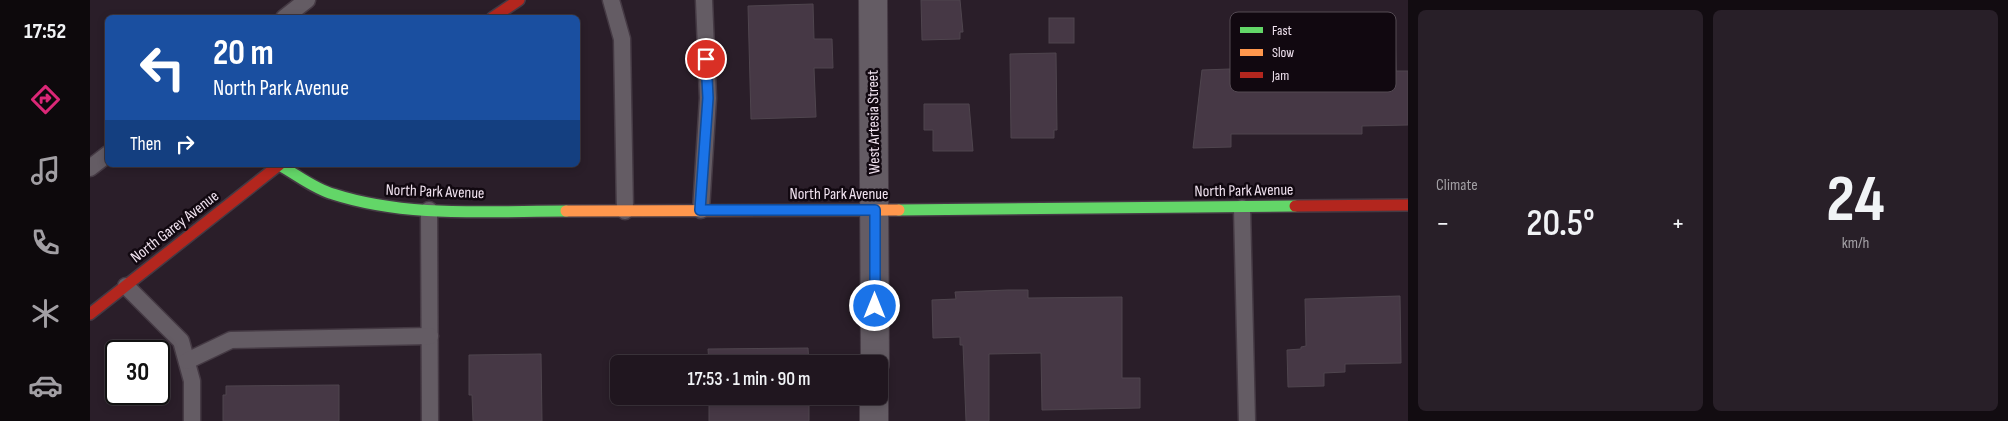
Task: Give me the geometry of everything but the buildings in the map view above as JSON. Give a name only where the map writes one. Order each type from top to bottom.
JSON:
[{"type":"street","points":[[496,15],[519,0]]},
{"type":"street","name":"West Artesia Street","points":[[873,0],[875,355]]},
{"type":"street","name":"North Garey Avenue","points":[[90,314],[276,167]]},
{"type":"street","name":"North Park Avenue","points":[[283,167],[331,194],[382,207],[429,210],[875,210],[1408,205]]},
{"type":"street","points":[[874,405],[874,421]]},
{"type":"lane","points":[[288,15],[307,0]]},
{"type":"lane","points":[[612,0],[622,39],[625,211]]},
{"type":"lane","points":[[700,210],[708,98],[704,0]]},
{"type":"lane","points":[[90,168],[105,156]]},
{"type":"lane","points":[[1242,208],[1247,421]]},
{"type":"lane","points":[[429,210],[430,421]]},
{"type":"lane","points":[[126,286],[181,340],[192,381],[192,421]]},
{"type":"lane","points":[[187,361],[231,340],[430,336]]},
{"type":"traffic: fast","points":[[282,167],[326,192],[361,202],[390,207],[448,212],[566,211]]},
{"type":"traffic: fast","points":[[899,210],[1295,206]]},
{"type":"traffic: slow","points":[[566,211],[899,210]]},
{"type":"traffic: jam","points":[[496,15],[519,0]]},
{"type":"traffic: jam","points":[[90,314],[276,167]]},
{"type":"traffic: jam","points":[[1295,206],[1408,205]]},
{"type":"route","points":[[706,59],[708,98],[700,210],[875,210],[875,306]]}]
